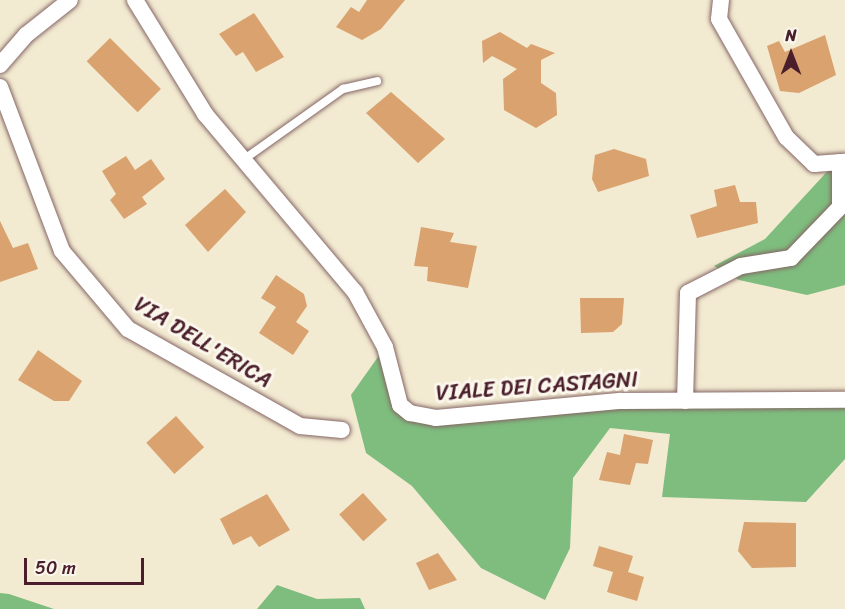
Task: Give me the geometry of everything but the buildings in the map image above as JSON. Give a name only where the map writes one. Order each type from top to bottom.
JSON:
[{"type":"street","points":[[0,66],[26,35],[70,0]]},
{"type":"street","name":"VIALE DEI CASTAGNI","points":[[135,0],[205,114],[356,292],[385,347],[400,405],[410,413],[436,418],[537,406],[685,401],[845,400]]},
{"type":"street","points":[[685,401],[688,293],[741,266],[790,258],[840,207],[842,162],[814,165],[786,137],[719,19],[721,0]]},
{"type":"street","name":"VIA DELL'ERICA","points":[[0,87],[62,252],[128,329],[300,426],[342,430]]},
{"type":"lane","points":[[243,160],[343,89],[377,81]]},
{"type":"green space","points":[[845,162],[845,285],[807,295],[739,280],[714,266],[765,239],[835,163]]},
{"type":"green space","points":[[385,347],[410,413],[845,400],[845,459],[806,502],[662,497],[670,434],[610,428],[573,478],[570,548],[545,600],[481,568],[412,486],[366,453],[351,395]]},
{"type":"green space","points":[[277,585],[317,599],[360,598],[365,609],[257,609]]},
{"type":"green space","points":[[0,593],[9,594],[54,609],[0,609]]}]
